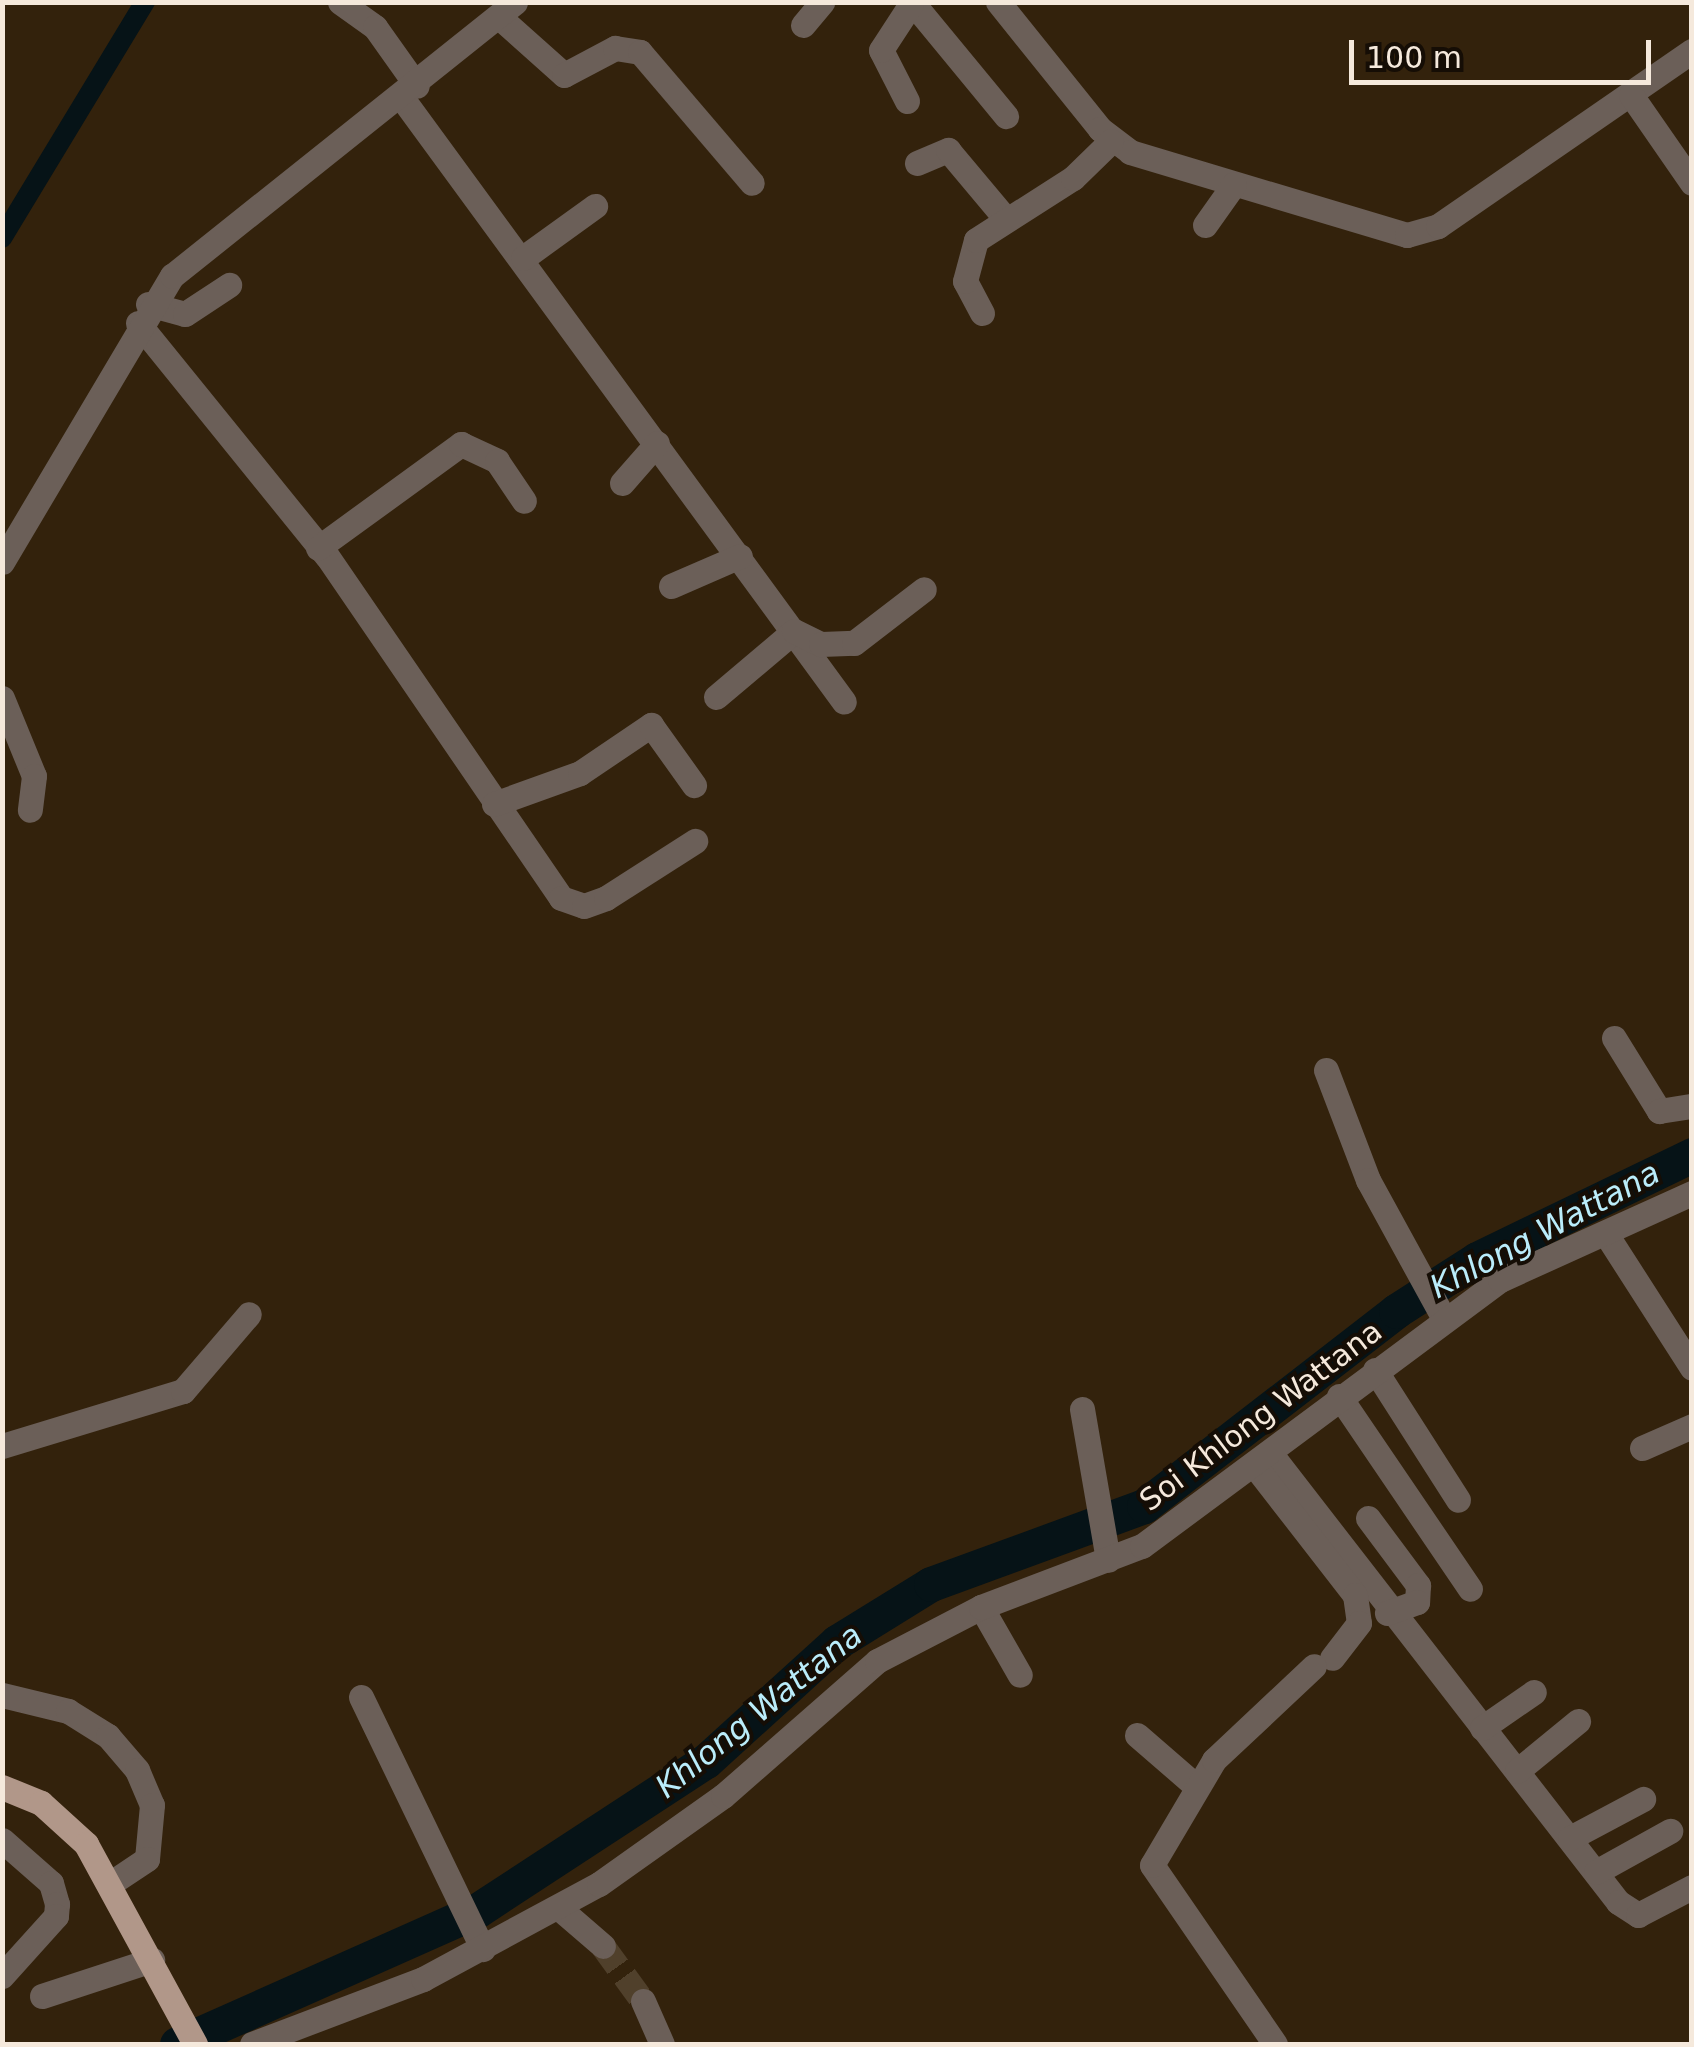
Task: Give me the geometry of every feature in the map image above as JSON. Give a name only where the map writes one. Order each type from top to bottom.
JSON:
[{"type":"main road","points":[[2,1787],[42,1803],[112,1884],[191,2035]]},
{"type":"street","points":[[340,2],[375,27],[410,92],[524,258],[844,702]]},
{"type":"street","points":[[803,25],[822,2]]},
{"type":"street","points":[[998,2],[1111,141],[1234,184],[1421,234],[1692,51]]},
{"type":"street","points":[[907,101],[881,50],[912,4],[1006,116]]},
{"type":"street","points":[[2,562],[143,314],[226,228],[410,92],[507,10],[564,75],[615,48],[640,52],[752,183]]},
{"type":"street","points":[[1632,95],[1692,184]]},
{"type":"street","points":[[982,313],[965,281],[968,254],[1006,219],[1073,178],[1111,141]]},
{"type":"street","points":[[917,163],[948,150],[1006,219]]},
{"type":"street","points":[[1205,225],[1234,184]]},
{"type":"street","points":[[524,258],[595,206]]},
{"type":"street","points":[[143,314],[185,314],[229,284]]},
{"type":"street","points":[[143,314],[318,548],[548,885],[584,906],[696,840]]},
{"type":"street","points":[[622,483],[658,443]]},
{"type":"street","points":[[318,548],[460,444],[497,461],[524,501]]},
{"type":"street","points":[[670,586],[740,556]]},
{"type":"street","points":[[794,631],[821,644],[854,643],[924,589]]},
{"type":"street","points":[[716,697],[794,631]]},
{"type":"street","points":[[2,698],[34,776],[30,810]]},
{"type":"street","points":[[494,804],[580,773],[651,726],[694,785]]},
{"type":"street","points":[[1614,1038],[1659,1111],[1692,1106]]},
{"type":"street","points":[[1326,1070],[1368,1180],[1438,1309]]},
{"type":"street","name":"Soi Khlong Wattana","points":[[252,2044],[477,1938],[560,1908],[724,1796],[877,1661],[981,1607],[1190,1518],[1374,1370],[1438,1309],[1692,1193]]},
{"type":"street","points":[[1606,1234],[1692,1368]]},
{"type":"street","points":[[2,1446],[183,1391],[250,1314]]},
{"type":"street","points":[[1374,1370],[1458,1500]]},
{"type":"street","points":[[1338,1396],[1470,1589]]},
{"type":"street","points":[[1082,1409],[1096,1521],[1105,1554]]},
{"type":"street","points":[[1642,1448],[1692,1426]]},
{"type":"street","points":[[1262,1459],[1596,1872],[1638,1916],[1692,1888]]},
{"type":"street","points":[[1262,1459],[1354,1595],[1359,1624],[1323,1662],[1226,1745],[1159,1847],[1154,1878],[1275,2044]]},
{"type":"street","points":[[1368,1518],[1418,1585],[1417,1602],[1387,1612]]},
{"type":"street","points":[[981,1607],[1020,1674]]},
{"type":"street","points":[[1482,1728],[1534,1692]]},
{"type":"street","points":[[2,1695],[68,1711],[108,1736],[137,1770],[152,1805],[148,1859],[112,1884]]},
{"type":"street","points":[[362,1697],[477,1938]]},
{"type":"street","points":[[1517,1771],[1578,1720]]},
{"type":"street","points":[[1137,1735],[1197,1787]]},
{"type":"street","points":[[1570,1838],[1643,1799]]},
{"type":"street","points":[[1596,1872],[1670,1831]]},
{"type":"street","points":[[2,1840],[50,1883],[57,1904],[56,1916],[2,1976]]},
{"type":"street","points":[[560,1908],[603,1946]]},
{"type":"street","points":[[42,1996],[152,1960]]},
{"type":"street","points":[[643,2001],[662,2044]]},
{"type":"waterway","points":[[2,238],[145,2]]},
{"type":"waterway","name":"Khlong Wattana","points":[[177,2044],[478,1910],[706,1761],[837,1642],[931,1584],[1144,1506],[1396,1311],[1477,1259],[1692,1155]]},
{"type":"tunnel","points":[[603,1946],[643,2001]]}]
